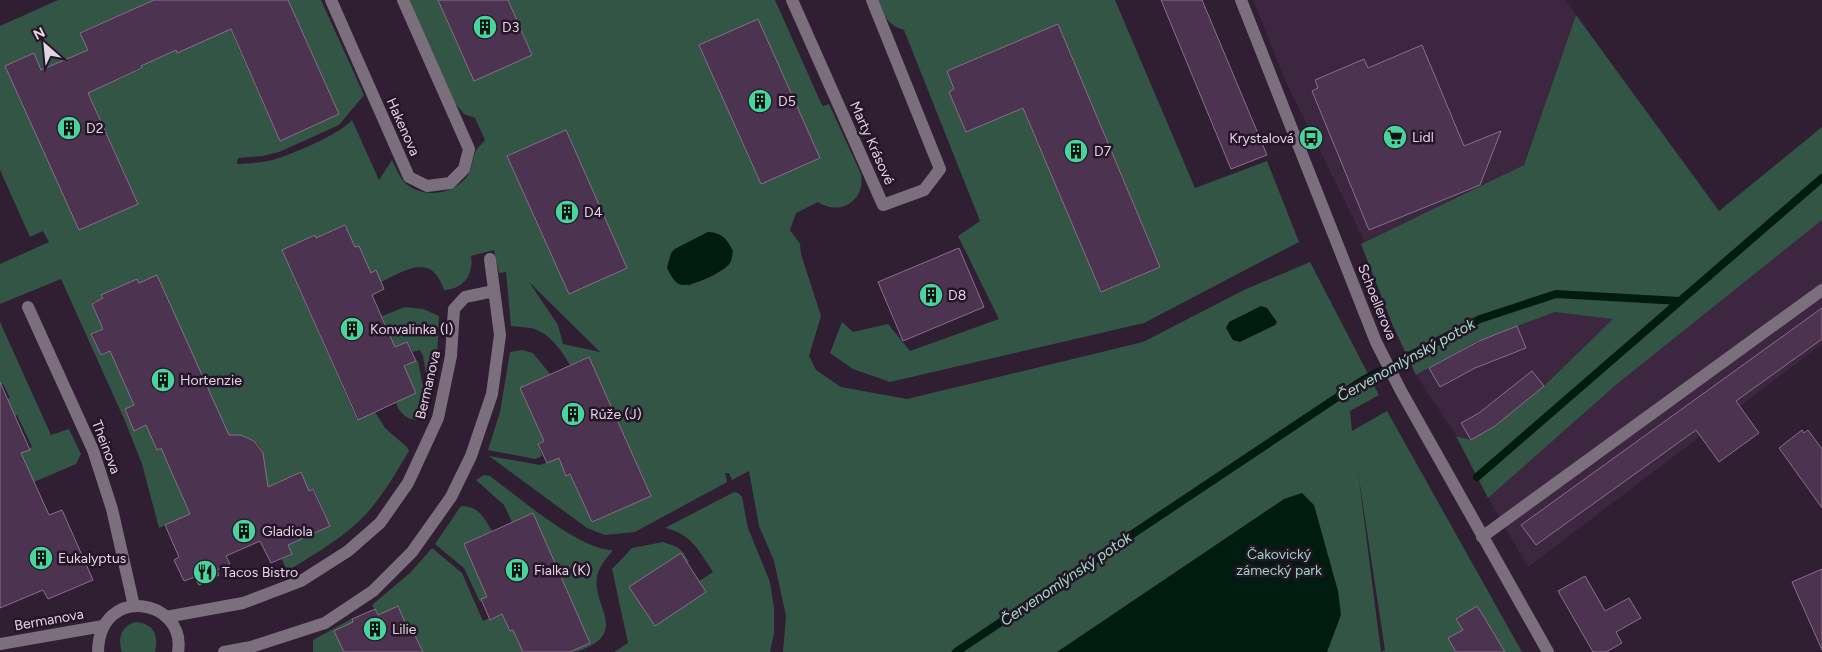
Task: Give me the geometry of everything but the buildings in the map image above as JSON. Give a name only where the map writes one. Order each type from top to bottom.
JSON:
[{"type":"street","name":"Hakenova","points":[[331,0],[408,177],[427,186],[450,183],[464,169],[469,149],[403,0]]},
{"type":"street","name":"Marty Krásové","points":[[792,0],[883,205],[924,190],[940,169],[872,0]]},
{"type":"street","name":"Schoellerova","points":[[1241,0],[1376,342],[1400,391],[1548,652]]},
{"type":"street","points":[[224,652],[251,647],[325,623],[373,591],[412,552],[451,498],[471,456],[492,394],[500,336],[490,259]]},
{"type":"street","points":[[1482,537],[1822,290]]},
{"type":"street","name":"Bermanova","points":[[166,617],[243,603],[301,581],[348,551],[380,523],[408,483],[438,418],[451,356],[454,309],[464,297],[494,291]]},
{"type":"street","name":"Theinova","points":[[28,307],[93,450],[112,510],[134,606]]},
{"type":"street","points":[[98,652],[103,626],[111,616],[122,609],[134,606],[151,608],[166,617],[174,626],[178,637],[178,652]]},
{"type":"street","name":"Bermanova","points":[[0,644],[103,626]]},
{"type":"shaded area","points":[[1253,0],[1566,0],[1576,15],[1524,165],[1365,242],[1285,80]]},
{"type":"shaded area","points":[[1822,220],[1822,344],[1528,567],[1488,498],[1617,384]]},
{"type":"shaded area","points":[[708,232],[721,235],[729,243],[733,251],[730,263],[721,271],[706,279],[684,285],[677,283],[667,268],[671,253],[675,249]]},
{"type":"shaded area","points":[[1261,306],[1267,308],[1277,322],[1275,325],[1240,342],[1233,340],[1226,328],[1229,322]]},
{"type":"shaded area","points":[[1555,312],[1614,319],[1544,386],[1495,426],[1471,440],[1456,435],[1416,375],[1477,341]]},
{"type":"shaded area","points":[[1302,493],[1314,505],[1338,591],[1341,615],[1327,652],[1057,652],[1284,499]]},
{"type":"green space","name":"Čakovický zámecký park","points":[[58,0],[154,0],[81,32],[88,50],[41,70],[33,53],[6,66],[79,230],[138,204],[83,81],[117,80],[142,69],[141,66],[176,50],[177,53],[225,17],[280,141],[339,114],[288,0],[321,0],[364,95],[339,125],[279,152],[263,156],[238,158],[237,164],[268,161],[291,154],[346,126],[352,120],[379,180],[392,160],[406,184],[416,190],[433,193],[449,190],[463,181],[470,172],[475,152],[485,140],[475,118],[464,114],[454,102],[409,0],[438,0],[474,81],[532,54],[508,0],[775,0],[821,103],[823,106],[829,104],[861,174],[859,191],[850,203],[843,207],[835,208],[818,202],[796,213],[790,230],[800,244],[801,254],[821,316],[809,356],[816,370],[841,387],[907,399],[1143,342],[1244,290],[1310,262],[1379,395],[1350,411],[1352,431],[1387,411],[1522,652],[1505,652],[1477,606],[1456,619],[1463,630],[1448,638],[1456,652],[1381,652],[783,652],[786,616],[774,561],[759,526],[749,471],[732,480],[729,473],[725,473],[727,482],[635,532],[605,535],[587,528],[489,456],[540,465],[559,458],[566,475],[570,474],[592,522],[651,496],[589,357],[570,365],[559,348],[538,330],[511,326],[506,272],[499,273],[494,250],[471,256],[471,269],[466,279],[462,284],[451,289],[444,290],[439,278],[432,271],[417,267],[381,282],[376,270],[371,273],[359,246],[355,247],[345,225],[316,238],[314,235],[282,250],[357,420],[375,412],[385,428],[407,447],[409,451],[379,498],[357,523],[332,543],[287,571],[282,559],[292,554],[286,542],[303,538],[330,526],[314,489],[309,491],[300,472],[261,490],[264,469],[262,451],[258,444],[242,436],[229,435],[137,279],[101,295],[103,298],[92,303],[103,329],[91,335],[101,355],[110,351],[134,405],[125,409],[134,430],[146,425],[157,450],[161,448],[190,514],[159,528],[142,464],[125,421],[61,279],[0,304],[0,264],[49,242],[43,231],[30,237],[0,170],[0,26]],"holes":[[[758,19],[820,158],[761,184],[699,45]],[[566,130],[627,268],[569,294],[507,156]],[[708,232],[725,268],[688,286],[671,253],[675,249]],[[529,282],[600,352],[563,344],[558,325]],[[1358,472],[1385,650],[1381,652]]]},
{"type":"green space","points":[[877,0],[1115,0],[1195,188],[1267,161],[1299,242],[1144,323],[890,382],[853,369],[830,353],[842,322],[853,332],[888,324],[910,351],[999,319],[958,236],[980,221],[904,30],[890,22],[884,15]],"holes":[[[1058,24],[1160,267],[1101,292],[1023,108],[966,132],[949,92],[954,89],[947,71]]]},
{"type":"green space","points":[[1576,15],[1719,211],[1822,127],[1822,220],[1617,384],[1488,498],[1456,436],[1471,440],[1495,426],[1544,386],[1613,319],[1555,312],[1477,341],[1416,375],[1393,326],[1361,244],[1524,165]]},
{"type":"green space","points":[[405,307],[423,309],[439,316],[437,359],[430,396],[423,356],[420,350],[413,352],[407,342],[395,347],[382,316]]},
{"type":"green space","points":[[0,322],[51,435],[69,429],[81,454],[76,464],[34,482],[21,453],[32,447],[17,415],[10,418],[2,401],[10,398],[3,384],[0,385]]},
{"type":"green space","points":[[522,350],[533,353],[550,374],[520,388],[544,441],[538,443],[542,456],[535,459],[488,450],[500,412],[510,352]]},
{"type":"green space","points":[[415,360],[418,361],[427,407],[422,420],[406,416],[400,411],[396,403],[398,402],[404,366]]},
{"type":"green space","points":[[484,475],[490,476],[550,521],[584,542],[600,548],[613,550],[601,566],[597,577],[598,595],[606,622],[605,631],[601,638],[592,645],[579,651],[570,652],[590,643],[533,513],[512,522],[504,505],[476,480]]},
{"type":"green space","points":[[734,492],[742,497],[748,528],[770,582],[774,608],[774,633],[770,652],[614,652],[628,643],[612,569],[632,548],[663,542],[677,547],[683,552],[689,562],[687,563],[680,554],[630,587],[655,625],[706,592],[699,581],[713,572],[694,544],[682,534],[665,528]]},
{"type":"green space","points":[[461,506],[477,510],[492,531],[464,544],[487,597],[480,602],[464,568],[435,544]]},
{"type":"green space","points":[[432,548],[462,573],[483,621],[490,618],[491,620],[502,614],[510,631],[513,630],[523,652],[423,652],[411,625],[407,627],[398,606],[378,615],[372,605],[410,573]]},
{"type":"green space","points":[[353,618],[353,622],[334,631],[344,652],[313,652],[313,640]]},
{"type":"green space","points":[[136,622],[147,625],[154,631],[156,640],[155,652],[122,652],[120,642],[122,633],[127,626]]},
{"type":"waterway","name":"Červenomlýnský potok","points":[[956,652],[1363,380],[1480,319],[1556,294],[1680,301],[1822,178]]},
{"type":"waterway","points":[[1477,477],[1680,301]]},
{"type":"place","name":"D3","points":[[485,27]]},
{"type":"place","name":"D5","points":[[760,101]]},
{"type":"place","name":"D2","points":[[69,128]]},
{"type":"place","name":"Lidl","points":[[1395,137]]},
{"type":"place","name":"Krystalová","points":[[1311,138]]},
{"type":"place","name":"D7","points":[[1076,151]]},
{"type":"place","name":"D4","points":[[567,212]]},
{"type":"place","name":"D8","points":[[931,295]]},
{"type":"place","name":"Konvalinka (I)","points":[[352,329]]},
{"type":"place","name":"Hortenzie","points":[[163,380]]},
{"type":"place","name":"Růže (J)","points":[[573,414]]},
{"type":"place","name":"Gladiola","points":[[244,531]]},
{"type":"place","name":"Eukalyptus","points":[[41,558]]},
{"type":"place","name":"Fialka (K)","points":[[517,570]]},
{"type":"place","name":"Tacos Bistro","points":[[205,572]]},
{"type":"place","name":"Lilie","points":[[375,629]]}]
